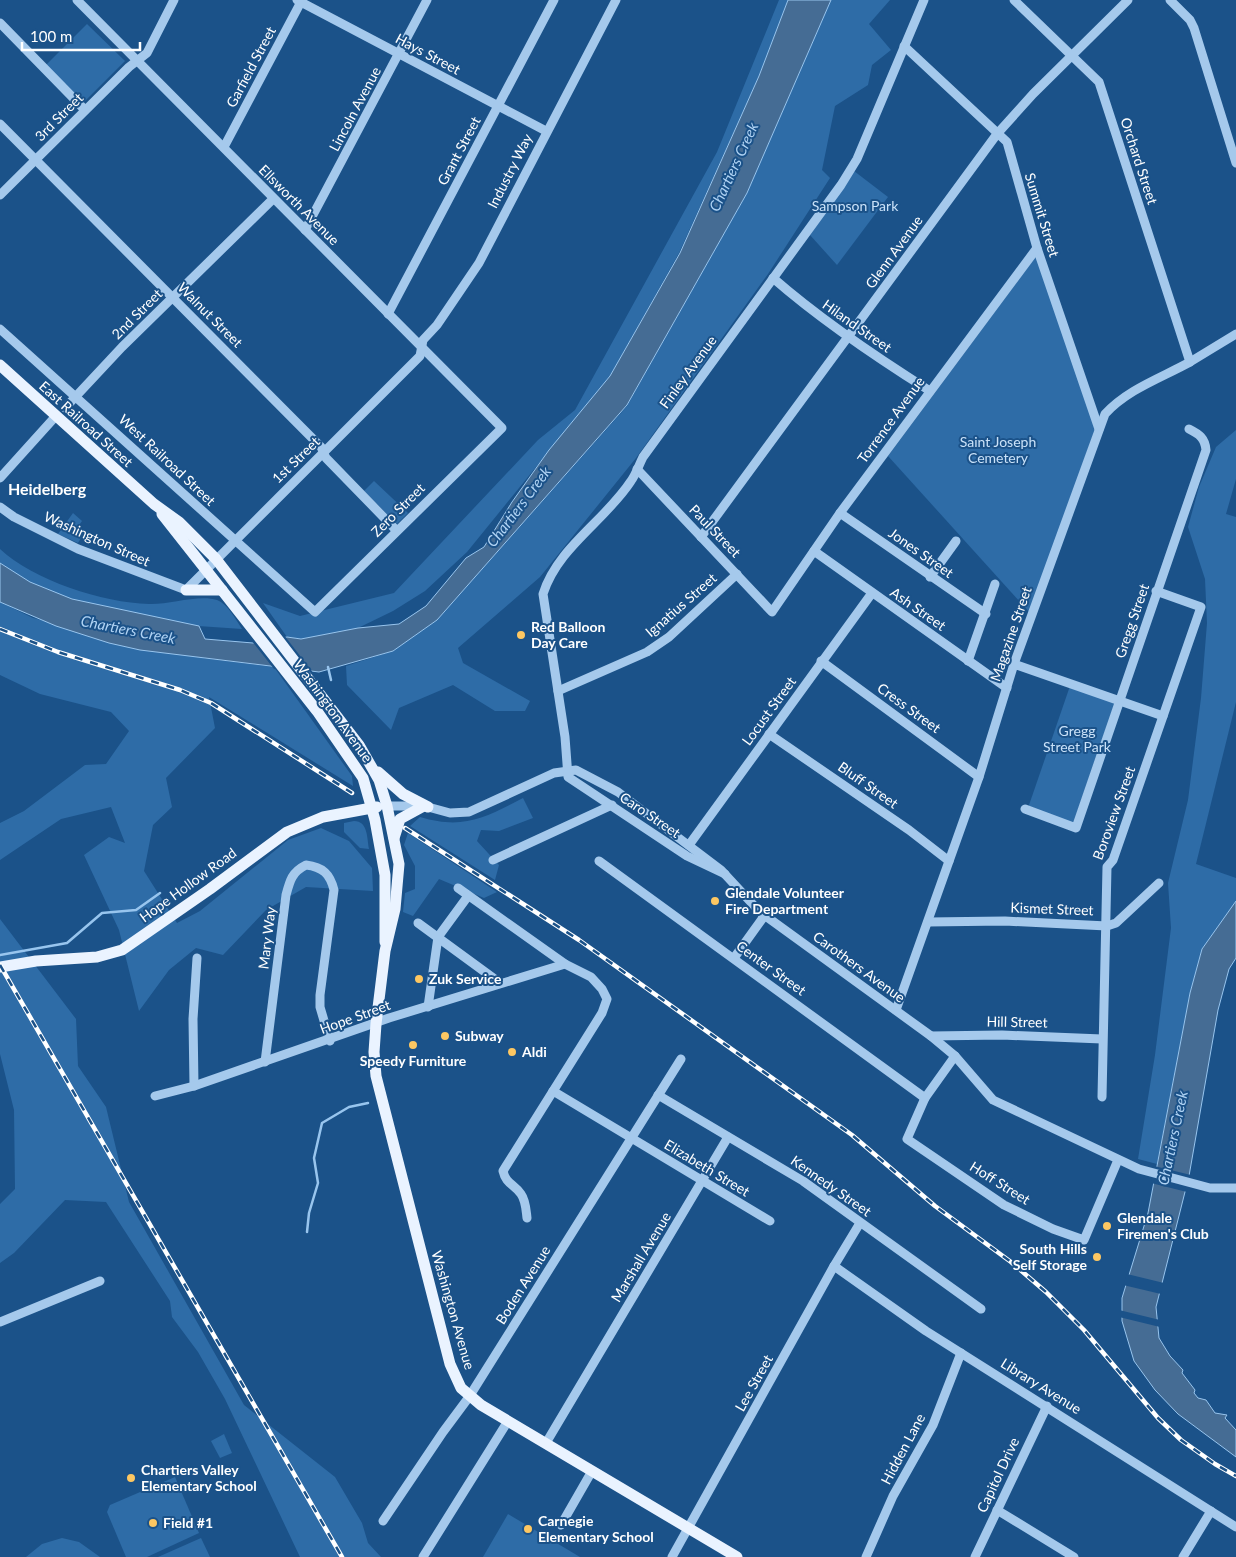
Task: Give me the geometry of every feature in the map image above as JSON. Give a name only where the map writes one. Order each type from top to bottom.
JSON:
[{"type":"main road","name":"East Railroad Street","points":[[0,365],[55,417],[154,504],[179,522],[216,559],[247,598]]},
{"type":"main road","name":"East Railroad Street","points":[[154,504],[224,592]]},
{"type":"main road","points":[[186,590],[224,592]]},
{"type":"main road","name":"Washington Avenue","points":[[224,592],[317,711],[356,767],[367,789],[385,874],[385,951],[374,1052],[378,1087],[450,1364],[461,1388],[470,1397],[508,1421],[737,1557]]},
{"type":"main road","name":"Washington Avenue","points":[[247,598],[332,707],[374,768],[387,806],[399,864],[392,929],[385,951]]},
{"type":"main road","points":[[374,768],[397,790],[425,807]]},
{"type":"main road","name":"Hope Hollow Road","points":[[0,966],[36,961],[97,957],[122,950],[210,890],[287,832],[323,817],[387,806]]},
{"type":"main road","points":[[393,842],[400,819],[425,807]]},
{"type":"street","name":"Ellsworth Avenue","points":[[78,0],[139,60],[273,199],[502,428]]},
{"type":"street","name":"3rd Street","points":[[0,195],[129,67],[147,53],[174,0]]},
{"type":"street","name":"Lincoln Avenue","points":[[305,230],[427,0]]},
{"type":"street","name":"Grant Street","points":[[388,314],[554,0]]},
{"type":"street","name":"Industry Way","points":[[423,349],[423,340],[437,325],[479,263],[546,131],[616,0]]},
{"type":"street","name":"Finley Avenue","points":[[568,770],[543,594],[547,583],[560,561],[630,482],[643,457],[841,185],[857,159],[924,0]]},
{"type":"street","name":"Orchard Street","points":[[1014,0],[1099,82],[1190,362]]},
{"type":"street","name":"Glenn Avenue","points":[[701,537],[997,134],[1072,55],[1128,0]]},
{"type":"street","points":[[1170,0],[1190,20],[1194,28],[1236,163]]},
{"type":"street","name":"Hays Street","points":[[300,1],[546,131]]},
{"type":"street","name":"Garfield Street","points":[[224,147],[300,1]]},
{"type":"street","points":[[0,23],[85,110]]},
{"type":"street","name":"Summit Street","points":[[904,46],[1007,142],[1037,248],[1098,429]]},
{"type":"street","name":"Walnut Street","points":[[0,124],[173,297],[396,530]]},
{"type":"street","name":"2nd Street","points":[[65,408],[173,297],[273,199]]},
{"type":"street","name":"Torrence Avenue","points":[[772,612],[840,513],[1037,248]]},
{"type":"street","name":"Hiland Street","points":[[773,278],[809,309],[850,335],[888,364],[930,390]]},
{"type":"street","name":"West Railroad Street","points":[[0,329],[76,395],[315,612]]},
{"type":"street","name":"Magazine Street","points":[[896,1010],[979,777],[1014,664],[1105,414],[1121,399],[1190,362],[1236,334]]},
{"type":"street","name":"1st Street","points":[[186,590],[419,357],[423,349]]},
{"type":"street","points":[[0,478],[55,417]]},
{"type":"street","name":"Zero Street","points":[[315,612],[396,530],[502,428]]},
{"type":"street","name":"Gregg Street","points":[[1025,809],[1076,828],[1206,450],[1205,442],[1199,434],[1189,429]]},
{"type":"street","name":"Paul Street","points":[[637,469],[772,612]]},
{"type":"street","name":"Washington Street","points":[[0,507],[78,549],[186,590]]},
{"type":"street","name":"Jones Street","points":[[840,513],[986,614]]},
{"type":"street","points":[[930,577],[956,541]]},
{"type":"street","name":"Ash Street","points":[[814,551],[1007,688]]},
{"type":"street","name":"Ignatius Street","points":[[558,691],[647,652],[669,637],[737,574]]},
{"type":"street","points":[[968,661],[995,584]]},
{"type":"street","name":"Boroview Street","points":[[1102,1097],[1107,867],[1113,860],[1201,607],[1156,591]]},
{"type":"street","name":"Locust Street","points":[[689,845],[872,593]]},
{"type":"street","name":"Cress Street","points":[[822,661],[979,777]]},
{"type":"street","points":[[1014,664],[1163,716]]},
{"type":"street","name":"Bluff Street","points":[[769,734],[909,830],[949,861]]},
{"type":"street","points":[[387,806],[425,807],[450,813],[470,812],[568,770]]},
{"type":"street","name":"Caro Street","points":[[568,770],[568,776],[572,780],[686,856],[725,874]]},
{"type":"street","name":"Carothers Avenue","points":[[568,770],[584,772],[618,792],[689,845],[725,874],[765,916],[896,1010],[955,1056],[993,1100],[1118,1160],[1155,1174],[1219,1189],[1236,1188]]},
{"type":"street","points":[[493,860],[612,805]]},
{"type":"street","name":"Center Street","points":[[599,861],[925,1098]]},
{"type":"street","name":"Mary Way","points":[[266,1062],[286,895],[291,877],[297,870],[306,865],[324,870],[331,877],[334,890],[320,995],[320,1007],[330,1041]]},
{"type":"street","name":"Kismet Street","points":[[928,922],[1005,921],[1107,926],[1116,923],[1159,883]]},
{"type":"street","points":[[458,888],[565,964],[591,977],[602,989],[607,1000],[602,1013],[503,1171],[505,1181],[521,1194],[526,1205],[527,1218]]},
{"type":"street","points":[[428,1007],[438,938],[468,896]]},
{"type":"street","points":[[734,958],[765,916]]},
{"type":"street","points":[[418,923],[500,983]]},
{"type":"street","points":[[194,1086],[192,1019],[197,958]]},
{"type":"street","name":"Hope Street","points":[[156,1096],[194,1086],[500,983],[565,964]]},
{"type":"street","name":"Hill Street","points":[[931,1036],[1002,1035],[1102,1039]]},
{"type":"street","points":[[925,1098],[955,1056]]},
{"type":"street","name":"Boden Avenue","points":[[383,1521],[442,1432],[470,1397],[681,1059]]},
{"type":"street","name":"Elizabeth Street","points":[[554,1091],[770,1221]]},
{"type":"street","name":"Kennedy Street","points":[[658,1095],[802,1181],[981,1310]]},
{"type":"street","name":"Hoff Street","points":[[925,1098],[907,1138],[1004,1205],[1053,1229],[1084,1240],[1118,1160]]},
{"type":"street","name":"Marshall Avenue","points":[[546,1444],[728,1137]]},
{"type":"street","name":"Lee Street","points":[[672,1557],[834,1266],[860,1223]]},
{"type":"street","name":"Library Avenue","points":[[834,1266],[926,1331],[1236,1527]]},
{"type":"street","points":[[0,1322],[100,1280]]},
{"type":"street","name":"Hidden Lane","points":[[866,1557],[893,1496],[933,1425],[961,1352]]},
{"type":"street","name":"Capitol Drive","points":[[975,1557],[1047,1406]]},
{"type":"street","points":[[423,1557],[508,1421]]},
{"type":"street","points":[[561,1525],[592,1471]]},
{"type":"street","points":[[997,1510],[1074,1557]]},
{"type":"street","points":[[1183,1557],[1211,1511]]},
{"type":"green space","points":[[779,0],[788,0],[759,76],[679,253],[610,376],[467,552],[425,591],[393,611],[358,628],[301,639],[287,637],[263,603],[300,616],[394,593],[538,440],[575,410],[717,152]]},
{"type":"green space","points":[[831,0],[890,0],[869,24],[891,50],[872,65],[868,85],[835,106],[822,170],[830,178],[768,274],[636,458],[540,577],[458,648],[463,663],[530,701],[525,711],[495,711],[453,685],[399,708],[391,730],[347,685],[346,666],[393,651],[437,620],[627,406],[747,193]]},
{"type":"green space","points":[[87,24],[125,61],[83,103],[46,65]]},
{"type":"green space","name":"Sampson Park","points":[[854,171],[888,197],[837,265],[810,235]]},
{"type":"green space","name":"Saint Joseph Cemetery","points":[[1037,255],[1095,429],[1030,613],[888,456]]},
{"type":"green space","points":[[1236,430],[1236,479],[1226,514],[1236,517],[1236,702],[1196,864],[1236,878],[1236,901],[1202,949],[1190,993],[1157,1164],[1138,1159],[1155,1055],[1171,928],[1168,883],[1188,800],[1201,698],[1207,623],[1205,579],[1188,527],[1199,487],[1216,447]]},
{"type":"green space","points":[[374,481],[408,513],[397,524],[364,491]]},
{"type":"green space","points":[[73,513],[82,521],[77,528],[84,533],[78,543],[58,534]]},
{"type":"green space","points":[[0,549],[31,571],[50,580],[70,588],[111,599],[149,604],[201,598],[217,600],[228,609],[242,629],[140,622],[64,602],[0,569]]},
{"type":"green space","points":[[0,602],[33,618],[202,658],[274,667],[352,776],[353,786],[209,697],[215,728],[166,778],[172,807],[153,825],[144,871],[177,923],[200,911],[288,840],[321,828],[349,841],[372,868],[373,891],[306,887],[266,910],[223,955],[196,948],[169,970],[139,1011],[119,930],[84,855],[109,837],[125,843],[111,807],[61,819],[0,860],[0,823],[24,811],[85,765],[106,764],[129,731],[111,712],[40,694],[0,675]]},
{"type":"green space","name":"Gregg Street Park","points":[[1070,686],[1115,702],[1073,824],[1028,808]]},
{"type":"green space","points":[[523,798],[533,818],[499,831],[481,830],[477,841],[499,865],[495,880],[410,826],[420,817],[449,822],[473,820]]},
{"type":"green space","points":[[359,822],[364,827],[369,849],[360,848],[344,832],[344,823]]},
{"type":"green space","points":[[408,833],[497,892],[484,898],[439,879],[413,916],[403,912],[405,893],[415,889],[415,866],[404,845]]},
{"type":"green space","points":[[0,919],[76,1019],[78,1066],[106,1107],[129,1202],[244,1405],[335,1477],[362,1523],[368,1543],[381,1557],[300,1557],[225,1399],[198,1352],[172,1317],[170,1301],[106,1202],[65,1200],[14,1253],[0,1263],[0,1204],[15,1189],[14,1110],[0,1054]]},
{"type":"green space","points":[[224,1434],[232,1453],[220,1458],[211,1441]]},
{"type":"green space","name":"Field #1","points":[[175,1477],[199,1533],[147,1557],[126,1557],[107,1512],[110,1505]]},
{"type":"green space","points":[[508,1514],[580,1557],[483,1557]]},
{"type":"green space","points":[[62,1538],[79,1542],[100,1557],[26,1557],[42,1544]]},
{"type":"green space","points":[[201,1538],[210,1557],[158,1557]]},
{"type":"water","name":"Chartiers Creek","points":[[788,0],[831,0],[747,193],[627,405],[437,620],[393,651],[319,672],[140,650],[109,643],[56,626],[0,602],[0,563],[30,582],[72,599],[199,626],[205,639],[253,643],[287,637],[301,639],[358,628],[399,624],[426,606],[466,558],[484,547],[512,502],[549,450],[610,376],[680,253],[759,76]]},
{"type":"water","name":"Chartiers Creek","points":[[1236,901],[1236,958],[1229,969],[1218,1010],[1189,1176],[1156,1307],[1159,1338],[1170,1356],[1183,1370],[1182,1373],[1195,1390],[1194,1393],[1198,1398],[1206,1400],[1215,1413],[1227,1415],[1225,1418],[1236,1430],[1236,1457],[1178,1414],[1155,1390],[1134,1361],[1122,1321],[1122,1298],[1148,1213],[1190,993],[1202,949]]},
{"type":"pier","points":[[284,635],[314,674],[274,669],[251,640]]},
{"type":"pier","points":[[1154,1166],[1191,1175],[1187,1192],[1151,1183]]},
{"type":"pier","points":[[1127,1274],[1164,1283],[1161,1294],[1123,1285]]},
{"type":"pier","points":[[1119,1310],[1160,1320],[1160,1327],[1119,1317]]},
{"type":"waterway","points":[[328,667],[331,680]]},
{"type":"waterway","points":[[0,955],[67,943],[102,913],[136,910],[160,893]]},
{"type":"waterway","points":[[307,1232],[309,1213],[318,1183],[314,1158],[322,1123],[349,1107],[368,1103]]},
{"type":"railway","points":[[0,629],[58,652],[180,690],[211,703],[352,793]]},
{"type":"railway","points":[[405,828],[579,940],[852,1135],[935,1206],[1011,1262],[1046,1292],[1084,1330],[1158,1418],[1181,1440],[1236,1476]]},
{"type":"railway","points":[[0,965],[342,1557]]},
{"type":"place","name":"Red Balloon Day Care","points":[[521,635]]},
{"type":"place","name":"Glendale Volunteer Fire Department","points":[[715,901]]},
{"type":"place","name":"Zuk Service","points":[[419,979]]},
{"type":"place","name":"Subway","points":[[445,1036]]},
{"type":"place","name":"Speedy Furniture","points":[[413,1045]]},
{"type":"place","name":"Aldi","points":[[512,1052]]},
{"type":"place","name":"Glendale Firemen's Club","points":[[1107,1226]]},
{"type":"place","name":"South Hills Self Storage","points":[[1097,1257]]},
{"type":"place","name":"Chartiers Valley Elementary School","points":[[131,1478]]},
{"type":"place","name":"Field #1","points":[[153,1523]]},
{"type":"place","name":"Carnegie Elementary School","points":[[528,1529]]},
{"type":"district","name":"Heidelberg","points":[[47,489]]}]
